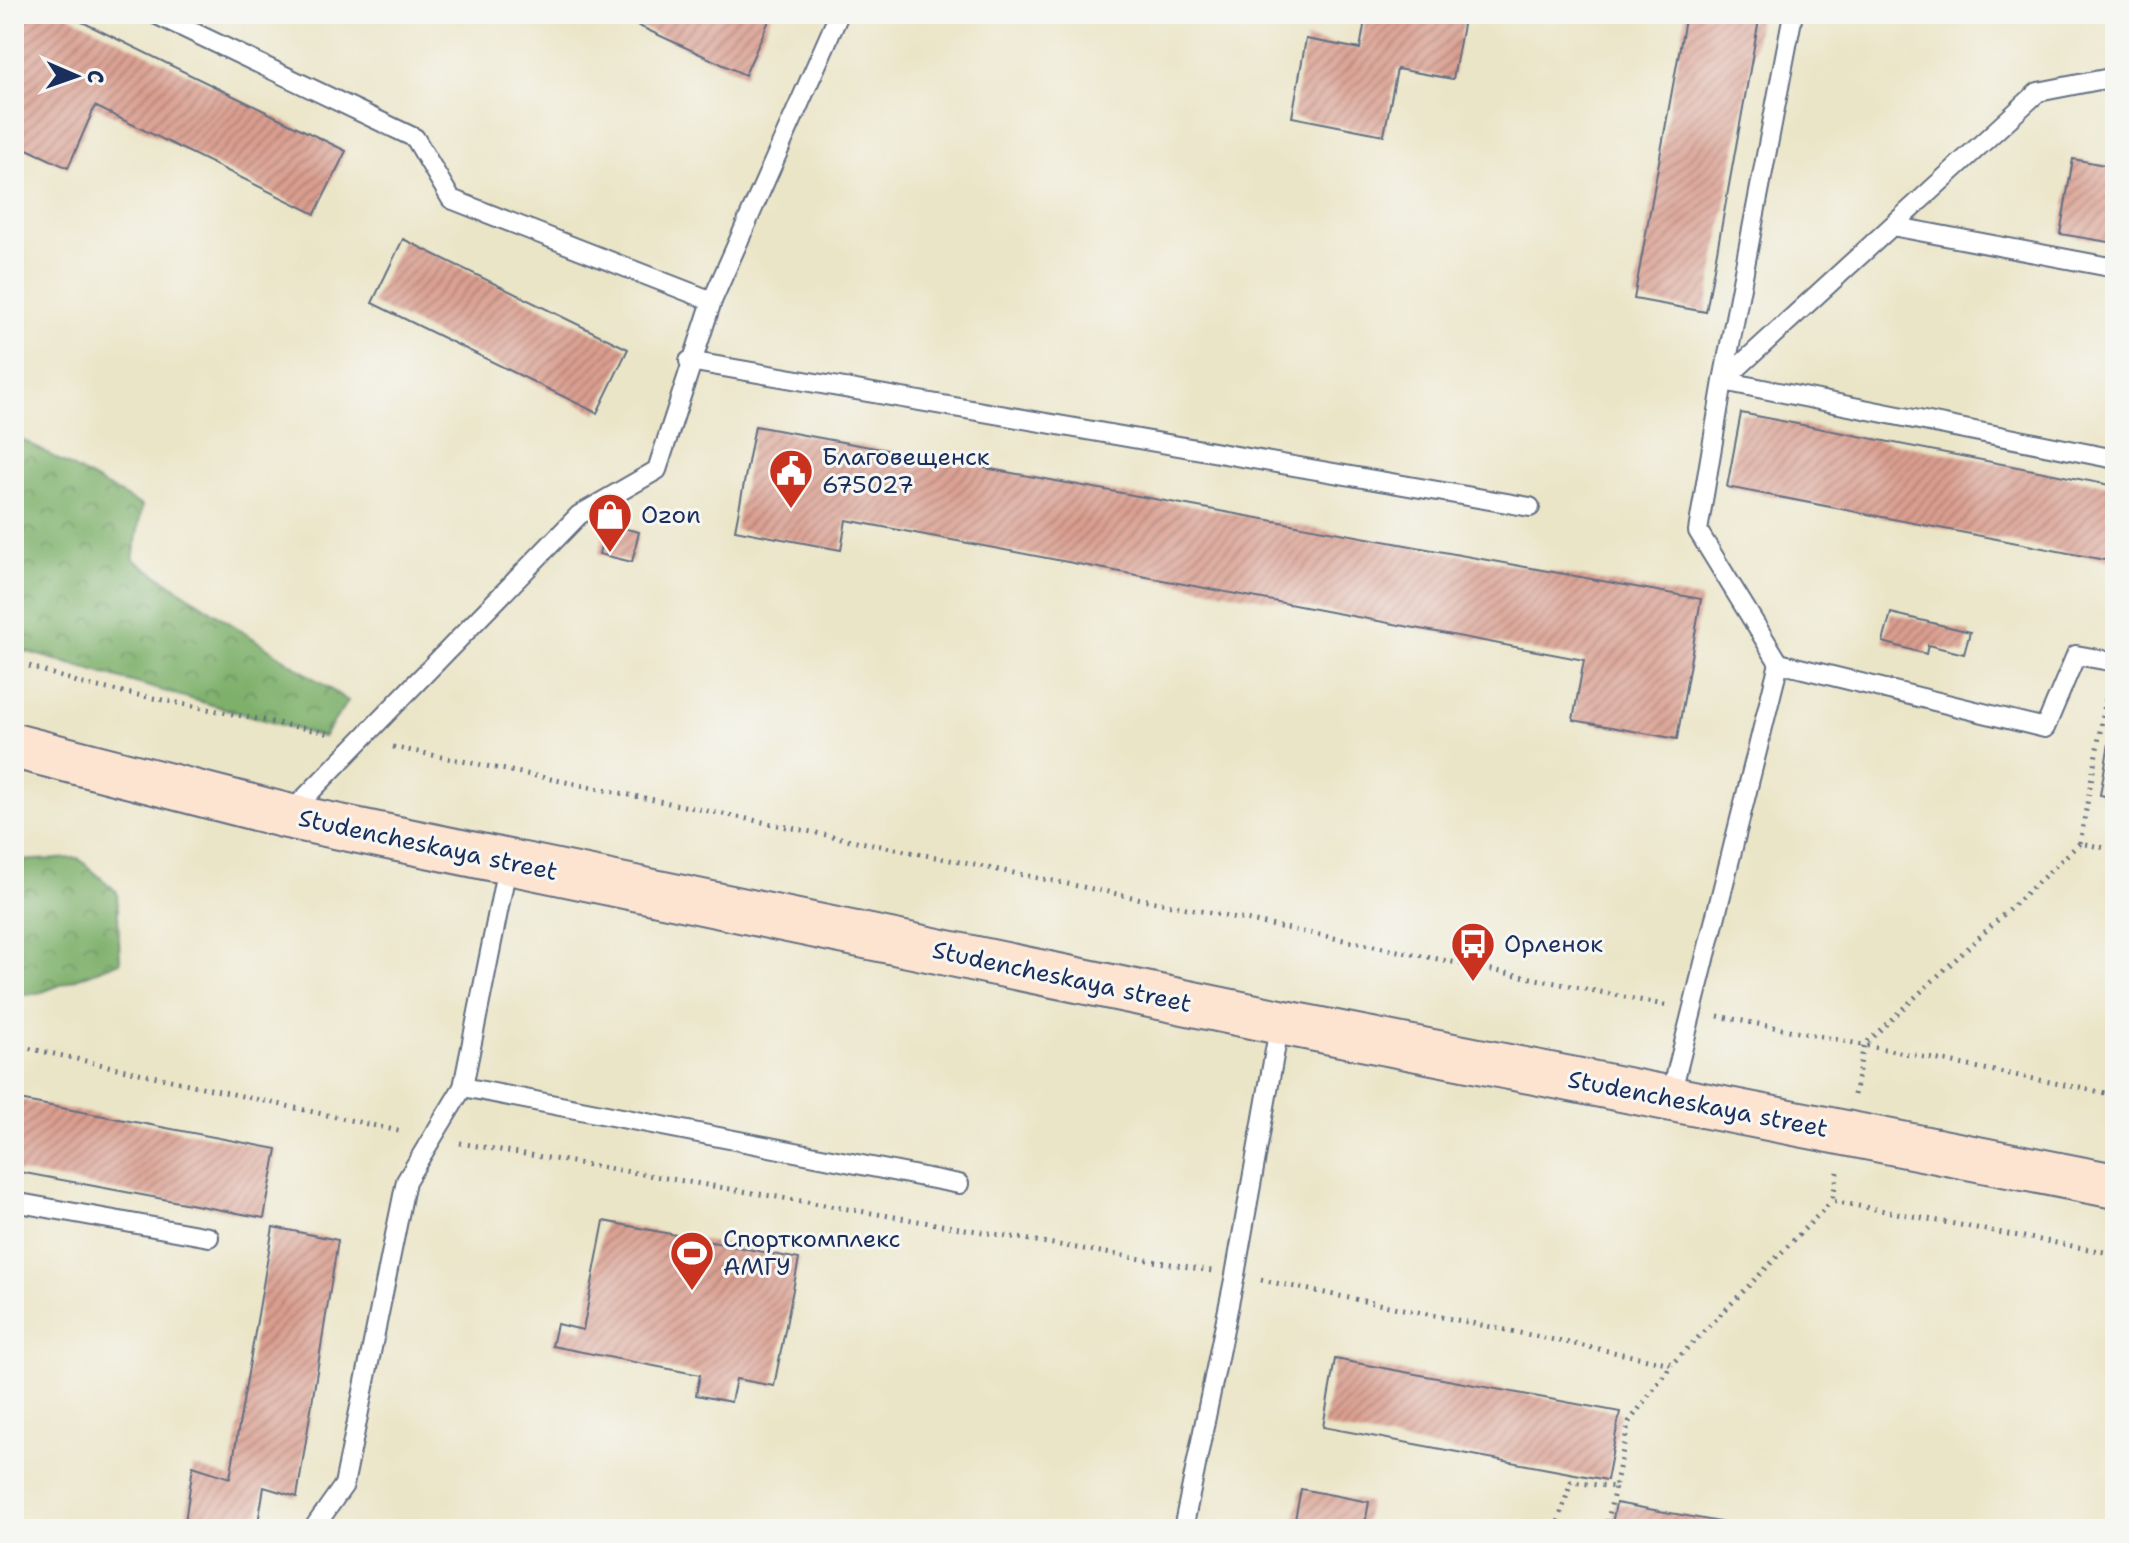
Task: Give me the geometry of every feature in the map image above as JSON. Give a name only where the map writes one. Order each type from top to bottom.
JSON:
[{"type":"street","name":"Studencheskaya street","points":[[14,746],[287,816],[1280,1022],[2115,1186]]},
{"type":"lane","points":[[155,14],[415,138],[451,199],[712,301]]},
{"type":"lane","points":[[287,816],[579,515],[657,470],[689,361],[712,301],[839,14]]},
{"type":"lane","points":[[1793,14],[1723,381],[1698,531],[1779,663],[2045,728],[2076,655],[2114,662]]},
{"type":"lane","points":[[1723,381],[2038,92],[2115,77]]},
{"type":"lane","points":[[1892,226],[2115,268]]},
{"type":"lane","points":[[689,361],[1530,507]]},
{"type":"lane","points":[[1723,381],[2115,459]]},
{"type":"lane","points":[[1670,1099],[1779,663]]},
{"type":"lane","points":[[313,1529],[344,1485],[406,1181],[463,1087],[508,862]]},
{"type":"lane","points":[[1183,1529],[1235,1275],[1280,1022]]},
{"type":"lane","points":[[463,1087],[959,1184]]},
{"type":"lane","points":[[14,1202],[209,1237]]},
{"type":"path","points":[[14,661],[83,684],[2115,1095]]},
{"type":"path","points":[[1606,1529],[1629,1422],[1672,1364],[1832,1201],[1864,1045],[2080,843],[2114,662]]},
{"type":"path","points":[[2080,843],[2115,850]]},
{"type":"path","points":[[14,1045],[432,1138],[1235,1275],[1672,1364]]},
{"type":"path","points":[[1832,1201],[2115,1254]]},
{"type":"path","points":[[1556,1529],[1571,1482],[1615,1487]]},
{"type":"green space","points":[[14,435],[142,506],[133,559],[348,701],[323,737],[14,648]]},
{"type":"green space","points":[[78,858],[117,892],[120,962],[37,994],[14,994],[14,861]]},
{"type":"building","points":[[14,14],[66,14],[346,151],[315,214],[95,106],[68,168],[14,143]]},
{"type":"building","points":[[613,14],[772,14],[745,75]]},
{"type":"building","points":[[1366,14],[1465,14],[1453,79],[1397,69],[1384,135],[1292,117],[1306,39],[1360,49]]},
{"type":"building","points":[[1686,14],[1760,14],[1706,312],[1634,299]]},
{"type":"building","points":[[2073,159],[2115,167],[2115,243],[2060,234]]},
{"type":"building","points":[[403,239],[628,349],[597,413],[372,303]]},
{"type":"building","points":[[1741,413],[2115,486],[2115,562],[1727,487]]},
{"type":"building","points":[[755,426],[1701,599],[1677,739],[1573,720],[1584,660],[846,520],[841,550],[735,530]]},
{"type":"building","points":[[606,524],[639,532],[632,562],[599,554]]},
{"type":"building","points":[[1891,613],[1970,632],[1964,654],[1928,645],[1926,654],[1883,642]]},
{"type":"building","points":[[2115,720],[2115,798],[2100,795]]},
{"type":"building","points":[[14,1099],[277,1149],[264,1218],[14,1171]]},
{"type":"building","name":"Спорткомплекс АМГУ","points":[[604,1221],[799,1259],[774,1386],[736,1379],[731,1402],[696,1395],[700,1375],[552,1346],[557,1324],[583,1330]]},
{"type":"building","points":[[273,1227],[338,1240],[297,1497],[264,1487],[257,1529],[184,1529],[193,1466],[230,1478]]},
{"type":"building","points":[[1335,1359],[1620,1412],[1607,1480],[1323,1427]]},
{"type":"building","points":[[1301,1489],[1369,1502],[1364,1529],[1293,1529]]},
{"type":"building","points":[[1616,1503],[1747,1527],[1747,1529],[1611,1529]]},
{"type":"place","name":"Благовещенск 675027","points":[[791,510]]},
{"type":"place","name":"Ozon","points":[[610,554]]},
{"type":"place","name":"Орленок","points":[[1473,983]]},
{"type":"place","name":"Спорткомплекс АМГУ","points":[[692,1292]]}]
